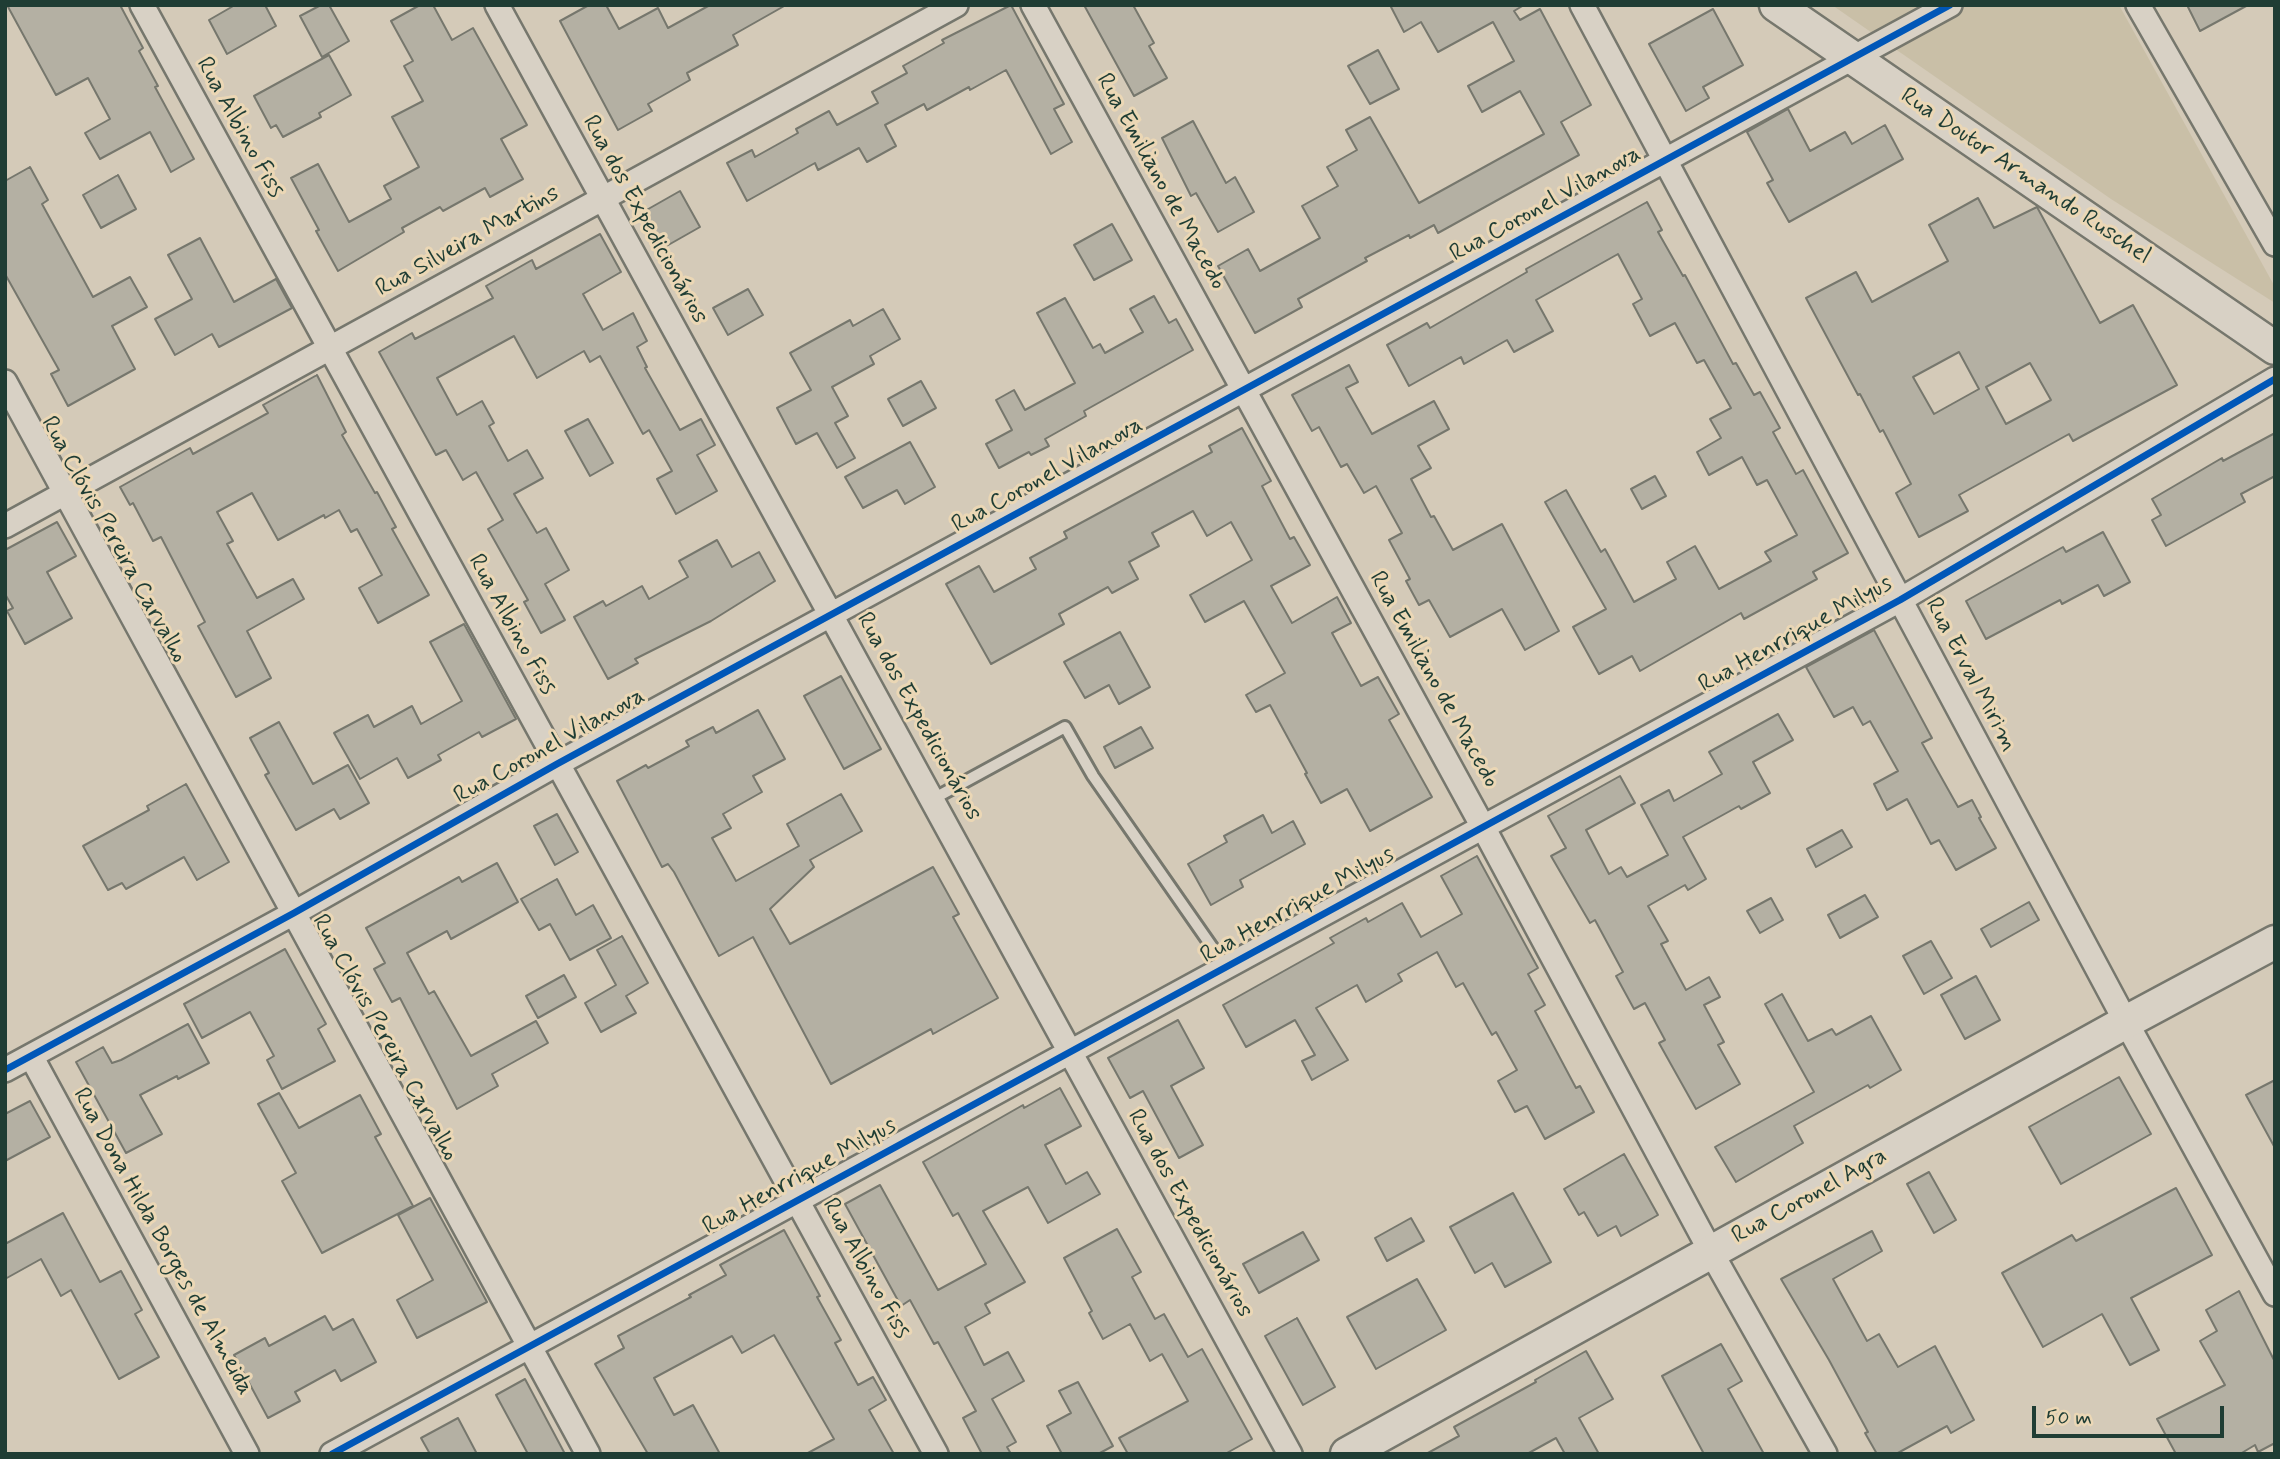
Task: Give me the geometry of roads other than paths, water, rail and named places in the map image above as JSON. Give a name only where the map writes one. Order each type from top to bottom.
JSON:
[{"type":"street","name":"Rua Albino Fiss","points":[[142,5],[936,1454]]},
{"type":"street","name":"Rua dos Expedicionários","points":[[497,5],[1290,1454]]},
{"type":"street","name":"Rua Silveira Martins","points":[[5,526],[956,5]]},
{"type":"street","name":"Rua Emiliano de Macedo","points":[[1033,5],[1483,827],[1711,1252],[1825,1454]]},
{"type":"street","name":"Rua Erval Mirim","points":[[1583,5],[1664,162],[2275,1294]]},
{"type":"street","name":"Rua Doutor Armando Ruschel","points":[[1776,5],[2275,348]]},
{"type":"street","name":"Rua Coronel Vilanova","points":[[5,1070],[294,913],[557,764],[1950,5]]},
{"type":"street","points":[[2138,5],[2275,244]]},
{"type":"street","name":"Rua Henrrique Milyus","points":[[332,1454],[1900,600],[2275,379]]},
{"type":"street","name":"Rua Clóvis Pereira Carvalho","points":[[5,382],[588,1454]]},
{"type":"street","name":"Rua Coronel Agra","points":[[1347,1454],[2126,1021],[2275,942]]},
{"type":"street","name":"Rua Dona Hilda Borges de Almeida","points":[[31,1056],[247,1454]]},
{"type":"lane","points":[[933,799],[1065,727],[1093,776],[1226,967]]}]
